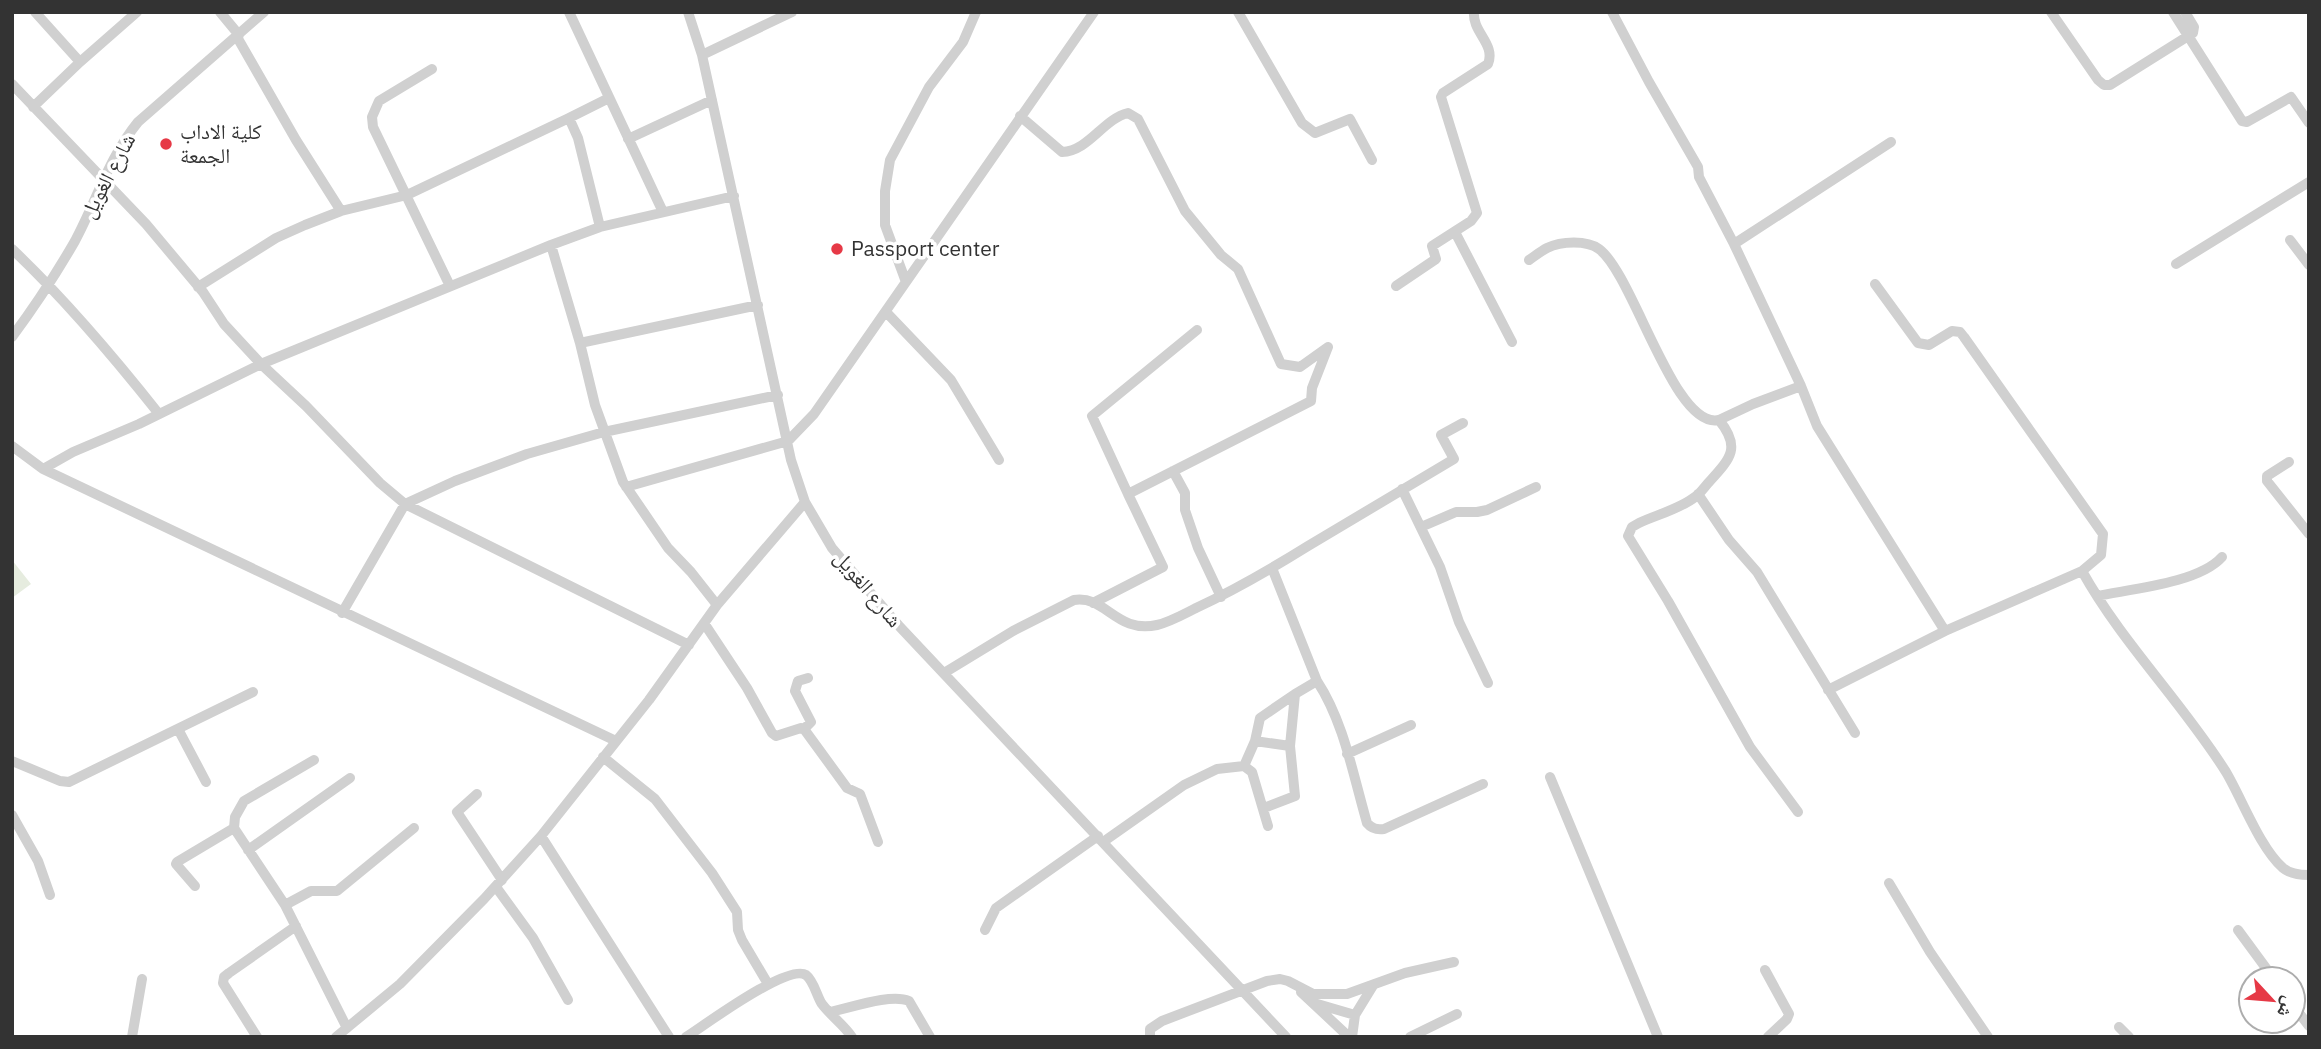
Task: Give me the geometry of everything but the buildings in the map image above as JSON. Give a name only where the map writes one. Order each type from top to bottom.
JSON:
[{"type":"street","points":[[36,12],[80,62]]},
{"type":"street","points":[[33,107],[137,12]]},
{"type":"street","points":[[219,12],[238,36],[341,211]]},
{"type":"street","name":"شارع الغويل","points":[[12,337],[75,240],[119,147],[138,122],[264,12]]},
{"type":"street","points":[[569,12],[663,212]]},
{"type":"street","name":"شارع الغويل","points":[[688,12],[702,55],[792,460],[805,502],[832,548],[900,627],[1286,1037]]},
{"type":"street","points":[[702,55],[792,12]]},
{"type":"street","points":[[906,282],[886,225],[885,191],[890,160],[929,87],[963,42],[976,12]]},
{"type":"street","points":[[626,487],[788,441],[814,414],[1094,12]]},
{"type":"street","points":[[1238,12],[1302,123],[1315,133],[1350,119],[1372,160]]},
{"type":"street","points":[[1396,286],[1436,259],[1432,246],[1475,218],[1477,208],[1441,97],[1443,93],[1488,64],[1491,57],[1473,19],[1474,12]]},
{"type":"street","points":[[1612,12],[1698,167],[1699,177],[1734,244],[1817,426],[1945,631]]},
{"type":"street","points":[[2051,12],[2104,85],[2114,83],[2189,37],[2194,27],[2185,12]]},
{"type":"street","points":[[2173,12],[2242,121],[2247,122],[2291,97],[2309,123]]},
{"type":"street","points":[[432,69],[379,101],[372,117],[373,127],[450,286]]},
{"type":"street","points":[[12,84],[145,224],[198,286],[224,324],[261,364],[380,483],[405,504],[689,645]]},
{"type":"street","points":[[198,286],[276,239],[341,211],[407,195],[609,98]]},
{"type":"street","points":[[628,139],[712,100]]},
{"type":"street","points":[[1020,116],[1062,152],[1070,152],[1085,144],[1119,115],[1128,113],[1138,119],[1185,211],[1221,255],[1238,269],[1281,364],[1300,367],[1328,347],[1312,388],[1311,401],[1128,494]]},
{"type":"street","points":[[569,118],[578,138],[600,227]]},
{"type":"street","points":[[1734,244],[1891,142]]},
{"type":"street","points":[[2176,264],[2309,182]]},
{"type":"street","points":[[43,469],[73,452],[261,364],[551,244],[600,227],[734,196]]},
{"type":"street","points":[[1455,232],[1512,342]]},
{"type":"street","points":[[2290,240],[2309,265]]},
{"type":"street","points":[[1530,260],[1549,247],[1574,242],[1598,248],[1615,266],[1671,380],[1699,416],[1712,421],[1719,420],[1752,404],[1801,386]]},
{"type":"street","points":[[551,244],[595,405],[626,487],[668,548],[717,605]]},
{"type":"street","points":[[12,249],[48,283],[116,360],[159,414]]},
{"type":"street","points":[[1828,690],[1945,631],[2082,571],[2101,555],[2103,534],[1964,337],[1959,332],[1952,331],[1929,345],[1918,343],[1875,284]]},
{"type":"street","points":[[580,343],[758,305]]},
{"type":"street","points":[[886,312],[951,380],[999,460]]},
{"type":"street","points":[[1093,603],[1163,567],[1092,416],[1197,330]]},
{"type":"street","points":[[342,612],[405,504],[455,481],[527,454],[604,432],[778,395]]},
{"type":"street","points":[[1719,420],[1728,432],[1732,451],[1725,464],[1690,500],[1632,527],[1628,536],[1750,747],[1798,812]]},
{"type":"street","points":[[944,673],[1013,631],[1074,600],[1084,598],[1103,607],[1114,617],[1143,627],[1159,624],[1221,597],[1454,459],[1441,435],[1463,423]]},
{"type":"street","points":[[12,446],[43,469],[616,741]]},
{"type":"street","points":[[2289,462],[2267,476],[2267,481],[2309,534]]},
{"type":"street","points":[[1173,471],[1185,493],[1185,510],[1198,548],[1221,597]]},
{"type":"street","points":[[1421,527],[1456,512],[1487,510],[1536,487]]},
{"type":"street","points":[[1402,489],[1440,567],[1459,622],[1488,683]]},
{"type":"street","points":[[1698,494],[1729,540],[1757,572],[1855,733]]},
{"type":"street","points":[[336,1037],[400,984],[541,836],[717,605],[805,502]]},
{"type":"street","points":[[2097,596],[2191,576],[2207,570],[2222,558]]},
{"type":"street","points":[[1272,568],[1317,681],[1333,708],[1367,822],[1374,829],[1384,829],[1483,784]]},
{"type":"street","points":[[2082,571],[2097,596],[2225,771],[2270,852],[2283,868],[2309,875]]},
{"type":"street","points":[[704,623],[747,688],[772,733],[780,736],[804,729],[811,722],[795,691],[798,681],[808,678]]},
{"type":"street","points":[[1244,766],[1255,741],[1260,718],[1317,681]]},
{"type":"street","points":[[12,761],[60,781],[69,782],[253,692]]},
{"type":"street","points":[[1264,808],[1296,796],[1290,746],[1295,694]]},
{"type":"street","points":[[1348,754],[1411,724]]},
{"type":"street","points":[[178,729],[206,782]]},
{"type":"street","points":[[804,729],[847,788],[860,794],[878,842]]},
{"type":"street","points":[[1255,741],[1290,746]]},
{"type":"street","points":[[603,757],[655,799],[712,873],[737,912],[741,940],[768,984]]},
{"type":"street","points":[[314,760],[244,801],[235,817],[234,828],[285,905],[347,1028]]},
{"type":"street","points":[[985,930],[996,908],[1184,785],[1217,769],[1244,766],[1252,772],[1268,826]]},
{"type":"street","points":[[1550,777],[1658,1037]]},
{"type":"street","points":[[248,850],[350,778]]},
{"type":"street","points":[[477,794],[457,812],[568,1000]]},
{"type":"street","points":[[12,815],[38,861],[50,895]]},
{"type":"street","points":[[195,887],[177,862],[234,828]]},
{"type":"street","points":[[285,905],[311,891],[338,891],[414,828]]},
{"type":"street","points":[[541,836],[669,1037]]},
{"type":"street","points":[[1889,883],[1930,952],[1988,1037]]},
{"type":"street","points":[[257,1037],[223,980],[296,926]]},
{"type":"street","points":[[2238,930],[2264,965]]},
{"type":"street","points":[[1150,1037],[1150,1029],[1162,1021],[1267,981],[1280,979],[1313,994],[1347,994],[1405,973],[1454,962]]},
{"type":"street","points":[[1765,970],[1789,1014],[1768,1037]]},
{"type":"street","points":[[686,1037],[768,984],[806,975],[822,1004],[852,1037]]},
{"type":"street","points":[[132,1037],[142,979]]},
{"type":"street","points":[[1351,1037],[1354,1014],[1374,984]]},
{"type":"street","points":[[1294,985],[1351,1037]]},
{"type":"street","points":[[830,1012],[905,999],[909,1001],[930,1037]]},
{"type":"street","points":[[1312,1002],[1354,1014]]},
{"type":"street","points":[[1410,1037],[1457,1014]]},
{"type":"street","points":[[2119,1027],[2129,1037]]},
{"type":"shaded area","points":[[12,560],[31,584],[12,598]]},
{"type":"place","name":"كلية اﻻداب الجمعة","points":[[166,144]]},
{"type":"place","name":"Passport center","points":[[837,249]]}]
